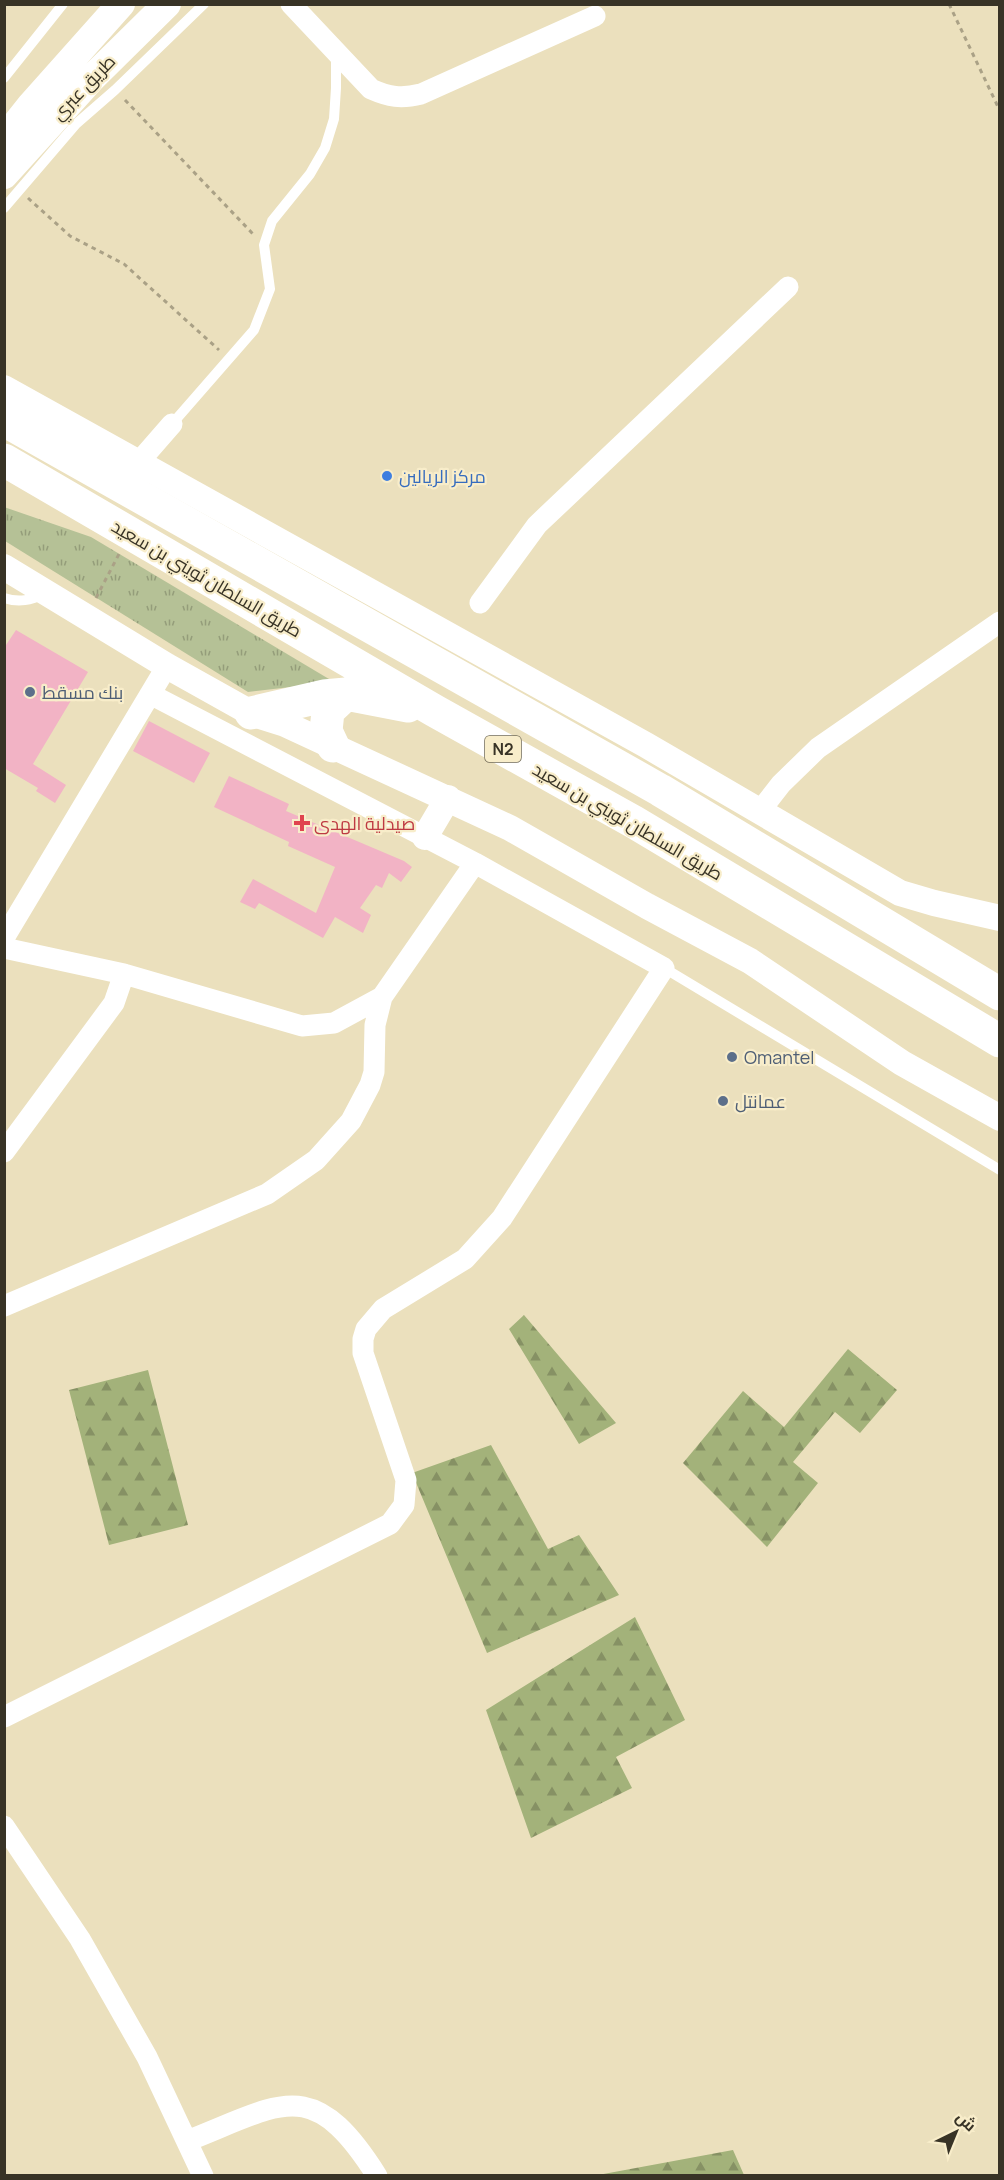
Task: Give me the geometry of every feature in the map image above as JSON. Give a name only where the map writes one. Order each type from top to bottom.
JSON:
[{"type":"highway","name":"طريق السلطان ثويني بن سعيد","points":[[4,420],[660,790],[999,994]]},
{"type":"highway","name":"طريق السلطان ثويني بن سعيد","points":[[4,460],[435,711],[634,822],[999,1041]]},
{"type":"highway","points":[[333,746],[326,731],[327,711],[346,694]]},
{"type":"highway","points":[[251,713],[324,696],[346,694],[435,711]]},
{"type":"main road","points":[[103,84],[83,66],[84,57],[121,4]]},
{"type":"main road","name":"طريق عبري","points":[[4,139],[31,105],[121,4]]},
{"type":"main road","name":"طريق عبري","points":[[12,183],[103,84],[168,4]]},
{"type":"street","points":[[291,4],[371,89],[387,96],[404,98],[421,94],[595,16]]},
{"type":"street","points":[[480,603],[537,525],[788,286]]},
{"type":"street","points":[[4,388],[646,744],[900,893],[999,918]]},
{"type":"street","points":[[138,463],[172,424]]},
{"type":"street","points":[[4,567],[167,666],[251,713],[285,724],[510,828],[647,906],[750,961],[902,1063],[999,1118]]},
{"type":"street","points":[[760,811],[781,784],[818,748],[999,622]]},
{"type":"street","points":[[4,938],[167,666]]},
{"type":"street","points":[[4,1717],[390,1524],[404,1505],[406,1480],[363,1353],[366,1329],[383,1309],[465,1259],[502,1218],[664,968],[476,863],[150,694]]},
{"type":"street","points":[[425,837],[448,798]]},
{"type":"street","points":[[4,1306],[267,1194],[316,1160],[351,1121],[370,1085],[374,1072],[375,1025],[382,997],[476,863]]},
{"type":"street","points":[[4,948],[124,974],[302,1026],[334,1023],[382,997]]},
{"type":"street","points":[[4,1152],[114,1003],[124,974]]},
{"type":"street","points":[[4,1826],[81,1939],[147,2057],[203,2175]]},
{"type":"street","points":[[187,2141],[271,2108],[283,2105],[302,2106],[320,2112],[331,2119],[359,2150],[376,2175]]},
{"type":"lane","points":[[4,78],[63,4]]},
{"type":"lane","points":[[103,84],[204,4]]},
{"type":"lane","points":[[172,424],[255,330],[270,289],[264,245],[272,221],[310,174],[325,148],[334,118],[336,52]]},
{"type":"lane","points":[[4,208],[12,183]]},
{"type":"lane","points":[[4,598],[13,601],[32,600],[48,593]]},
{"type":"lane","points":[[664,968],[688,980],[999,1170]]},
{"type":"path","points":[[949,4],[999,111]]},
{"type":"path","points":[[103,84],[264,245]]},
{"type":"path","points":[[12,183],[70,236],[133,271],[229,360]]},
{"type":"path","points":[[85,615],[129,532]]},
{"type":"green space","points":[[4,507],[91,537],[334,682],[248,692],[5,541]]},
{"type":"green space","points":[[524,1315],[616,1423],[579,1444],[509,1329]]},
{"type":"green space","points":[[848,1349],[897,1390],[860,1433],[835,1412],[793,1462],[818,1483],[767,1547],[683,1463],[743,1391],[784,1427]]},
{"type":"green space","points":[[148,1370],[188,1525],[109,1545],[69,1390]]},
{"type":"green space","points":[[491,1445],[548,1549],[579,1535],[619,1595],[487,1653],[412,1473]]},
{"type":"green space","points":[[635,1617],[685,1720],[616,1757],[632,1788],[531,1838],[486,1710]]},
{"type":"green space","points":[[733,2150],[744,2175],[598,2175]]},
{"type":"building","points":[[16,630],[88,672],[33,764],[66,785],[55,803],[36,791],[38,788],[4,768],[4,648]]},
{"type":"building","points":[[149,721],[210,753],[194,783],[133,751]]},
{"type":"building","points":[[229,776],[289,804],[286,811],[404,861],[412,867],[401,882],[389,873],[382,888],[376,885],[360,908],[371,915],[363,933],[335,917],[323,938],[259,903],[255,909],[240,902],[253,879],[316,913],[335,867],[288,846],[289,842],[214,807]]},
{"type":"place","name":"مركز الريالين","points":[[387,476]]},
{"type":"place","name":"بنك مسقط","points":[[30,692]]},
{"type":"place","name":"صيدلية الهدى","points":[[302,823]]},
{"type":"place","name":"Omantel","points":[[732,1057]]},
{"type":"place","name":"عمانتل","points":[[723,1101]]}]
